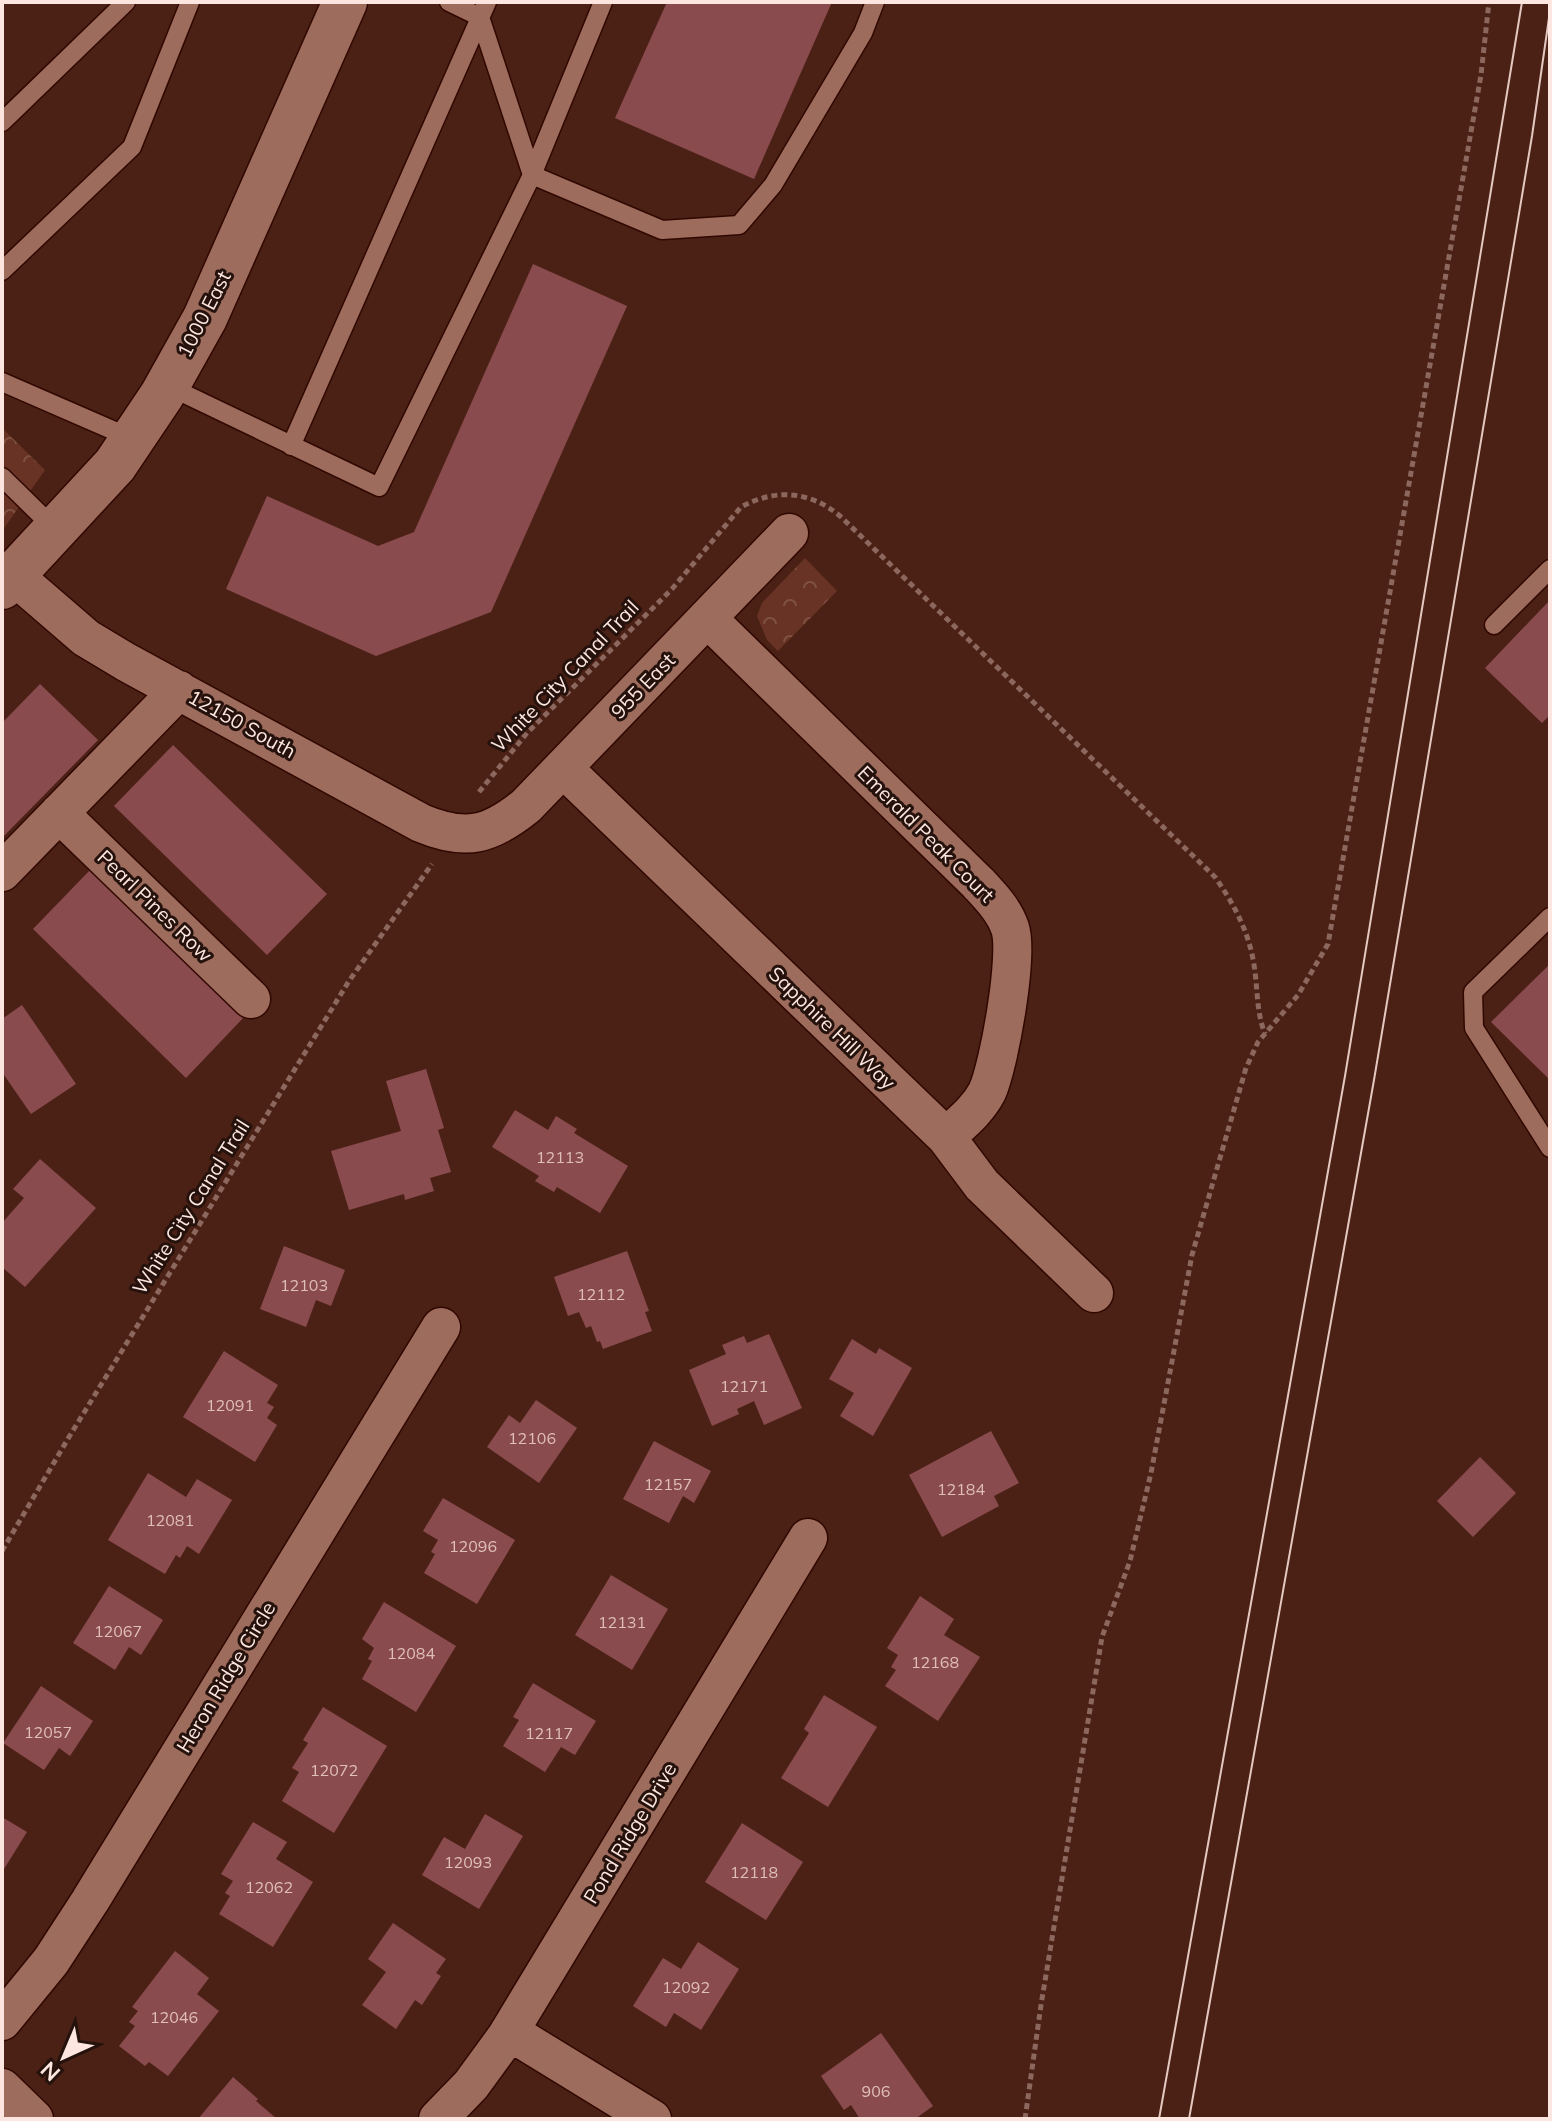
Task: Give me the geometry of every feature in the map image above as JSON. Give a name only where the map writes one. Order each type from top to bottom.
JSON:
[{"type":"street","name":"1000 East","points":[[7,581],[115,465],[167,386],[205,318],[345,2]]},
{"type":"street","name":"955 East","points":[[490,831],[526,806],[789,533]]},
{"type":"street","name":"12150 South","points":[[7,581],[86,638],[421,823],[452,833],[472,835],[490,831]]},
{"type":"street","name":"Emerald Peak Court","points":[[707,618],[978,883],[997,905],[1010,929],[1012,962],[989,1088],[978,1107],[946,1137]]},
{"type":"street","points":[[2,872],[179,690]]},
{"type":"street","name":"Sapphire Hill Way","points":[[563,768],[946,1137],[982,1185],[1094,1293]]},
{"type":"street","name":"Pearl Pines Row","points":[[59,813],[251,999]]},
{"type":"street","name":"Heron Ridge Circle","points":[[2,2021],[51,1961],[90,1901],[441,1327]]},
{"type":"street","name":"Pond Ridge Drive","points":[[438,2119],[471,2085],[510,2032],[808,1538]]},
{"type":"street","points":[[510,2032],[652,2119]]},
{"type":"street","points":[[2,2088],[34,2119]]},
{"type":"lane","points":[[2,122],[126,2]]},
{"type":"lane","points":[[2,271],[132,147],[190,2]]},
{"type":"lane","points":[[449,2],[483,9]]},
{"type":"lane","points":[[167,386],[379,487],[532,175],[603,2]]},
{"type":"lane","points":[[532,175],[662,230],[739,225],[773,185],[863,33],[875,2]]},
{"type":"lane","points":[[291,446],[483,9]]},
{"type":"lane","points":[[483,9],[532,175]]},
{"type":"lane","points":[[2,382],[133,439]]},
{"type":"lane","points":[[2,477],[55,529]]},
{"type":"lane","points":[[1494,625],[1550,569]]},
{"type":"lane","points":[[1550,917],[1473,992],[1474,1028],[1550,1148]]},
{"type":"path","points":[[1025,2119],[1102,1637],[1130,1561],[1151,1473],[1192,1255],[1246,1068],[1265,1034],[1298,995],[1328,944],[1481,75],[1489,2]]},
{"type":"path","name":"White City Canal Trail","points":[[2,1551],[349,981],[481,789],[527,733],[672,589],[741,507],[767,495],[798,494],[820,502],[840,516],[1215,877],[1240,918],[1248,940],[1254,962],[1258,1012],[1265,1034]]},
{"type":"green space","points":[[2,428],[45,470],[2,531]]},
{"type":"green space","points":[[805,558],[837,591],[778,651],[767,640],[757,616],[762,603]]},
{"type":"building","points":[[667,2],[832,2],[754,179],[615,118]]},
{"type":"building","points":[[533,264],[627,306],[491,612],[376,656],[226,589],[267,496],[378,546],[414,532]]},
{"type":"building","points":[[1550,600],[1550,715],[1542,723],[1485,668]]},
{"type":"building","points":[[40,684],[98,740],[2,838],[2,723]]},
{"type":"building","points":[[173,745],[327,894],[267,955],[114,806]]},
{"type":"building","points":[[92,868],[245,1016],[186,1078],[33,929]]},
{"type":"building","points":[[1550,964],[1550,1080],[1491,1022]]},
{"type":"building","points":[[22,1005],[76,1084],[31,1114],[2,1072],[2,1019]]},
{"type":"building","points":[[426,1069],[444,1128],[438,1130],[451,1172],[430,1178],[434,1191],[405,1200],[404,1194],[349,1210],[331,1151],[401,1131],[386,1081]]},
{"type":"building","points":[[515,1110],[548,1130],[556,1116],[577,1129],[574,1133],[628,1166],[600,1213],[557,1187],[554,1192],[535,1181],[539,1176],[492,1147]]},
{"type":"building","points":[[40,1159],[96,1208],[25,1287],[2,1267],[2,1223],[24,1198],[13,1189]]},
{"type":"building","points":[[284,1246],[345,1270],[331,1306],[316,1300],[306,1327],[260,1309]]},
{"type":"building","points":[[627,1251],[649,1311],[645,1312],[652,1331],[603,1349],[591,1326],[586,1328],[579,1312],[568,1316],[554,1277]]},
{"type":"building","points":[[769,1334],[802,1408],[764,1425],[754,1401],[737,1409],[739,1414],[712,1426],[689,1370],[726,1354],[722,1345],[744,1336],[747,1343]]},
{"type":"building","points":[[852,1339],[876,1354],[879,1348],[912,1368],[873,1436],[840,1416],[854,1393],[829,1379]]},
{"type":"building","points":[[224,1351],[278,1385],[267,1403],[274,1407],[267,1418],[277,1425],[255,1462],[183,1417]]},
{"type":"building","points":[[536,1400],[577,1428],[539,1483],[487,1447],[509,1415],[520,1423]]},
{"type":"building","points":[[991,1431],[1019,1483],[994,1496],[999,1506],[942,1537],[909,1475]]},
{"type":"building","points":[[654,1441],[711,1471],[694,1503],[683,1496],[669,1523],[623,1499]]},
{"type":"building","points":[[1480,1457],[1516,1493],[1473,1537],[1437,1501]]},
{"type":"building","points":[[148,1473],[186,1497],[197,1479],[232,1500],[199,1554],[187,1546],[180,1558],[176,1555],[165,1574],[108,1540]]},
{"type":"building","points":[[443,1498],[515,1540],[477,1604],[424,1573],[435,1554],[431,1552],[438,1540],[423,1531]]},
{"type":"building","points":[[611,1575],[668,1609],[632,1670],[575,1635]]},
{"type":"building","points":[[109,1586],[163,1620],[141,1655],[129,1647],[115,1670],[73,1643]]},
{"type":"building","points":[[920,1596],[954,1619],[944,1635],[980,1657],[938,1721],[885,1686],[896,1670],[891,1667],[898,1655],[887,1648]]},
{"type":"building","points":[[384,1602],[456,1646],[416,1712],[362,1679],[372,1661],[368,1659],[374,1648],[362,1639]]},
{"type":"building","points":[[533,1683],[596,1721],[575,1755],[561,1747],[545,1772],[503,1746],[519,1720],[513,1717]]},
{"type":"building","points":[[41,1686],[93,1721],[70,1756],[59,1748],[44,1770],[3,1743]]},
{"type":"building","points":[[824,1695],[877,1727],[828,1807],[781,1778],[809,1733],[804,1729]]},
{"type":"building","points":[[323,1707],[387,1746],[334,1833],[282,1801],[299,1772],[292,1768],[308,1743],[303,1740]]},
{"type":"building","points":[[485,1814],[523,1836],[479,1909],[422,1875],[444,1837],[465,1849]]},
{"type":"building","points":[[2,1817],[27,1832],[4,1869],[2,1868]]},
{"type":"building","points":[[253,1822],[287,1842],[276,1859],[313,1882],[273,1947],[219,1914],[230,1896],[225,1893],[233,1881],[221,1874]]},
{"type":"building","points":[[742,1823],[803,1862],[766,1920],[705,1882]]},
{"type":"building","points":[[393,1923],[446,1959],[436,1973],[441,1976],[422,2005],[415,2000],[396,2029],[362,2005],[386,1972],[368,1959]]},
{"type":"building","points":[[698,1942],[739,1969],[701,2030],[674,2013],[666,2027],[633,2006],[663,1958],[681,1969]]},
{"type":"building","points":[[175,1951],[209,1978],[197,1994],[219,2011],[168,2076],[149,2062],[145,2066],[119,2046],[135,2026],[129,2022],[138,2011],[132,2007]]},
{"type":"building","points":[[881,2033],[933,2106],[915,2119],[860,2119],[851,2105],[844,2110],[821,2076]]},
{"type":"building","points":[[233,2077],[258,2099],[256,2101],[277,2119],[198,2119]]},
{"type":"tram line","points":[[1159,2119],[1345,1076],[1522,2]]},
{"type":"tram line","points":[[1189,2119],[1374,1080],[1532,136],[1550,11]]}]
